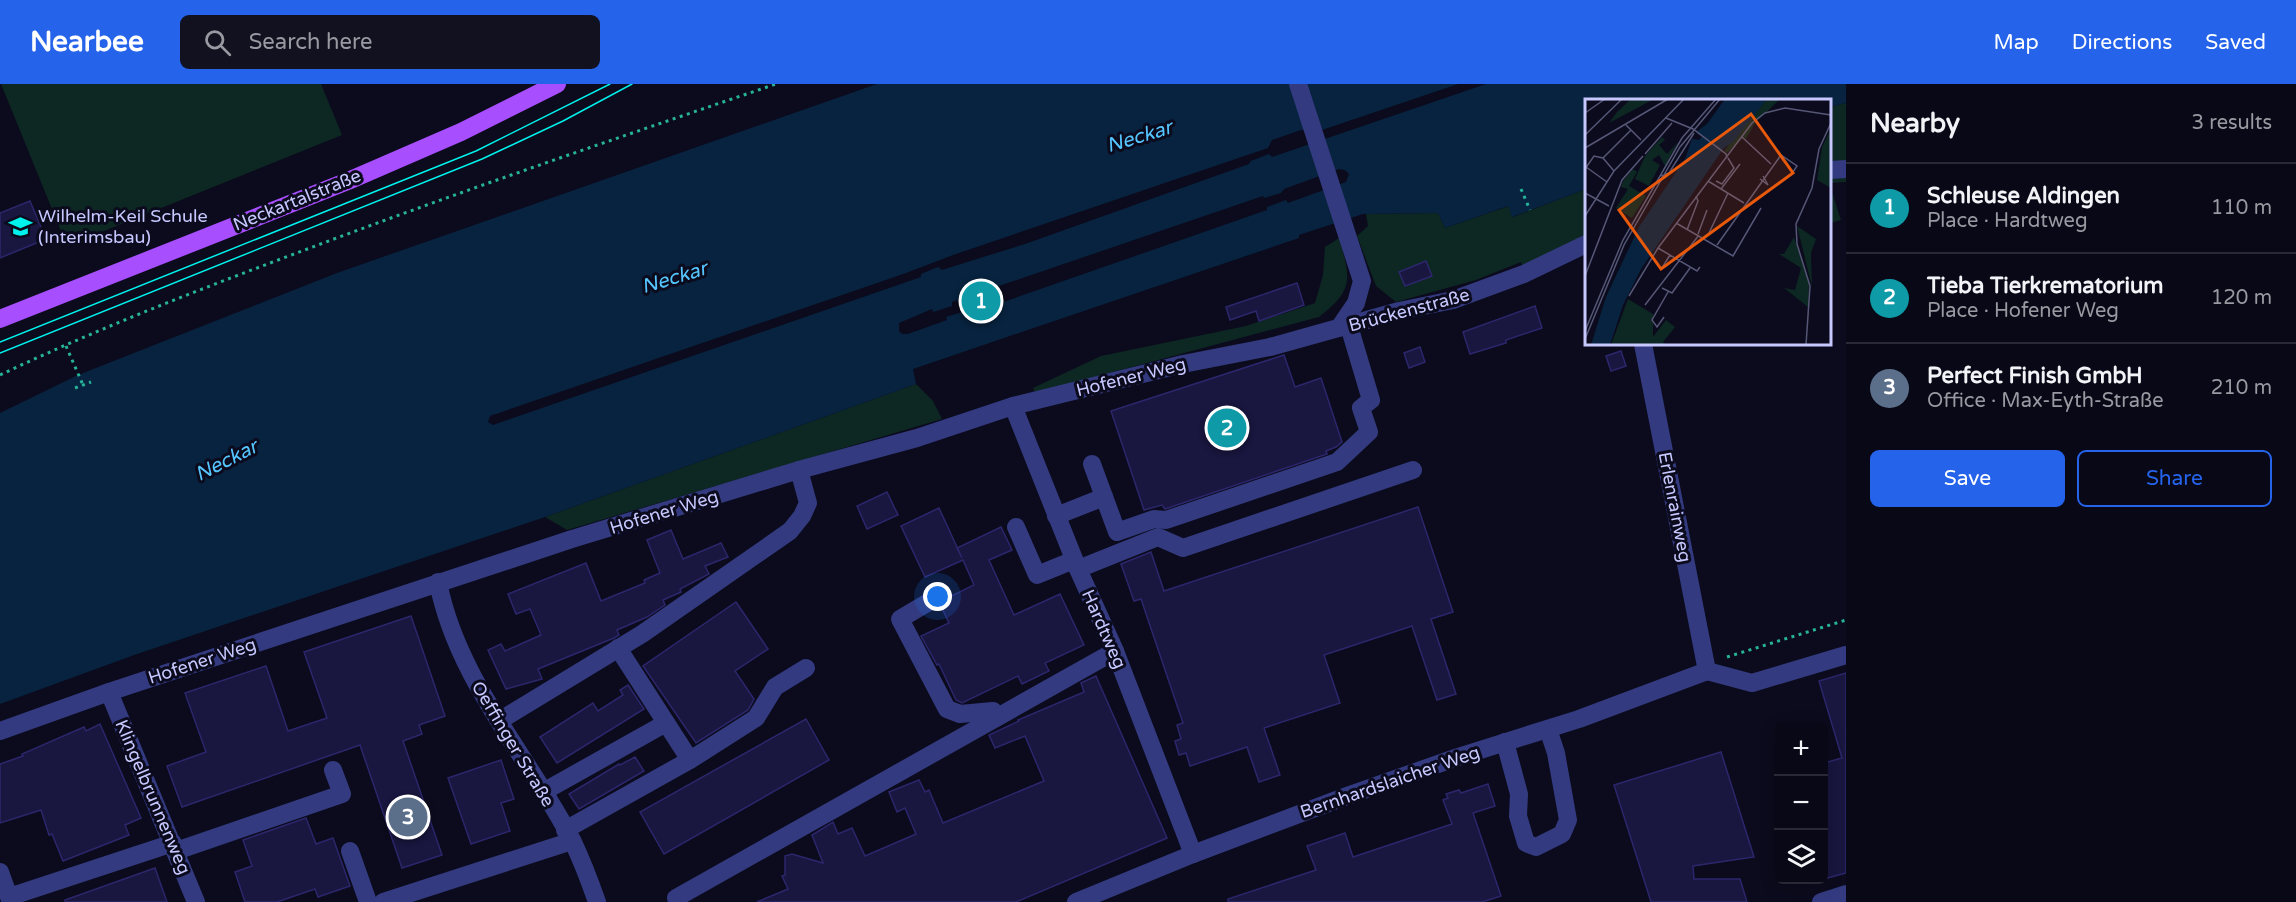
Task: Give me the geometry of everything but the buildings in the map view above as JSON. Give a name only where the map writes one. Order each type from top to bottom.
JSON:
[{"type":"main road","name":"Neckartalstraße","points":[[0,320],[348,181],[461,132],[557,84]]},
{"type":"street","name":"Brückenstraße","points":[[1298,84],[1362,281],[1356,303],[1344,327]]},
{"type":"street","points":[[1831,170],[1846,169]]},
{"type":"street","name":"Brückenstraße","points":[[1344,327],[1400,311],[1453,300],[1524,274],[1585,245]]},
{"type":"street","points":[[1092,464],[1117,532],[1154,519],[1166,520],[1337,462],[1369,432],[1361,408],[1371,400],[1344,327]]},
{"type":"street","name":"Hofener Weg","points":[[0,731],[438,582],[799,470],[917,438],[1012,406],[1183,364],[1270,347],[1344,327]]},
{"type":"street","name":"Erlenrainweg","points":[[1643,345],[1707,671]]},
{"type":"street","name":"Hardtweg","points":[[1012,406],[1076,564],[1115,651],[1193,854]]},
{"type":"street","points":[[499,721],[618,648],[790,531],[802,516],[808,503],[799,470]]},
{"type":"street","points":[[1016,527],[1037,575],[1158,537],[1183,548],[1413,470]]},
{"type":"street","points":[[1056,516],[1104,497]]},
{"type":"street","name":"Oeffinger Straße","points":[[438,582],[443,608],[452,634],[469,670],[569,836],[597,902]]},
{"type":"street","points":[[927,603],[900,619],[947,709],[960,714],[993,711],[998,717]]},
{"type":"street","points":[[618,648],[690,760]]},
{"type":"street","points":[[676,898],[1115,651]]},
{"type":"street","points":[[1707,671],[1752,683],[1846,655]]},
{"type":"street","points":[[383,902],[569,836],[756,718],[775,687],[806,668]]},
{"type":"street","name":"Bernhardslaicher Weg","points":[[1076,902],[1193,854],[1369,789],[1548,729],[1707,671]]},
{"type":"street","name":"Klingelbrunnenweg","points":[[110,692],[196,902]]},
{"type":"street","points":[[543,792],[666,723]]},
{"type":"street","points":[[1505,742],[1519,794],[1518,816],[1526,843],[1536,847],[1562,834],[1568,820],[1556,753],[1548,729]]},
{"type":"street","points":[[0,872],[9,897],[174,847],[342,794],[333,770]]},
{"type":"street","points":[[350,851],[368,902]]},
{"type":"street","points":[[1821,902],[1846,894]]},
{"type":"path","points":[[0,375],[245,272],[392,217],[776,84]]},
{"type":"path","points":[[1521,189],[1530,210]]},
{"type":"path","points":[[66,346],[83,385]]},
{"type":"path","points":[[75,388],[91,382]]},
{"type":"path","points":[[1707,671],[1727,657],[1846,620]]},
{"type":"green space","points":[[1,84],[321,84],[342,135],[67,246]]},
{"type":"green space","points":[[1846,103],[1846,182],[1831,183],[1831,107]]},
{"type":"green space","points":[[1585,189],[1585,244],[1524,274],[1521,262],[1476,280],[1396,302],[1376,286],[1357,236],[1368,226],[1366,214],[1438,213],[1445,228],[1509,206],[1513,217]]},
{"type":"green space","points":[[1831,189],[1841,220],[1831,223]]},
{"type":"green space","points":[[1339,238],[1346,264],[1347,283],[1339,299],[1319,317],[1035,393],[1033,388],[1101,356],[1246,326],[1315,303],[1323,275],[1325,247]]},
{"type":"green space","points":[[916,384],[933,401],[942,419],[567,530],[545,517]]},
{"type":"water","name":"Neckar","points":[[877,84],[1458,84],[1319,131],[1301,130],[1272,140],[1268,148],[490,416],[488,422],[493,425],[921,277],[921,274],[938,267],[942,270],[1028,243],[1249,164],[1269,154],[1272,157],[1486,84],[1846,84],[1846,103],[1831,107],[1831,99],[1585,99],[1585,189],[1512,217],[1508,206],[1445,228],[1438,213],[1363,214],[1299,235],[1299,238],[913,369],[916,384],[545,517],[137,654],[0,704],[0,413],[78,375],[337,273]],"holes":[[[1339,169],[1349,174],[1346,182],[1288,203],[1286,200],[1267,207],[1267,210],[969,314],[965,311],[946,317],[947,320],[908,334],[902,334],[899,331],[899,323],[932,309],[933,312],[952,306],[952,302],[1263,196],[1264,198],[1281,193],[1284,189]]]},
{"type":"tram line","points":[[0,342],[476,151],[610,84]]},
{"type":"tram line","points":[[0,353],[482,159],[563,121],[632,84]]},
{"type":"place","name":"Wilhelm-Keil Schule (Interimsbau)","points":[[20,226]]},
{"type":"place","name":"Schleuse Aldingen","points":[[981,301]]},
{"type":"place","name":"Tieba Tierkrematorium","points":[[1227,428]]},
{"type":"place","name":"Perfect Finish GmbH","points":[[408,817]]}]
